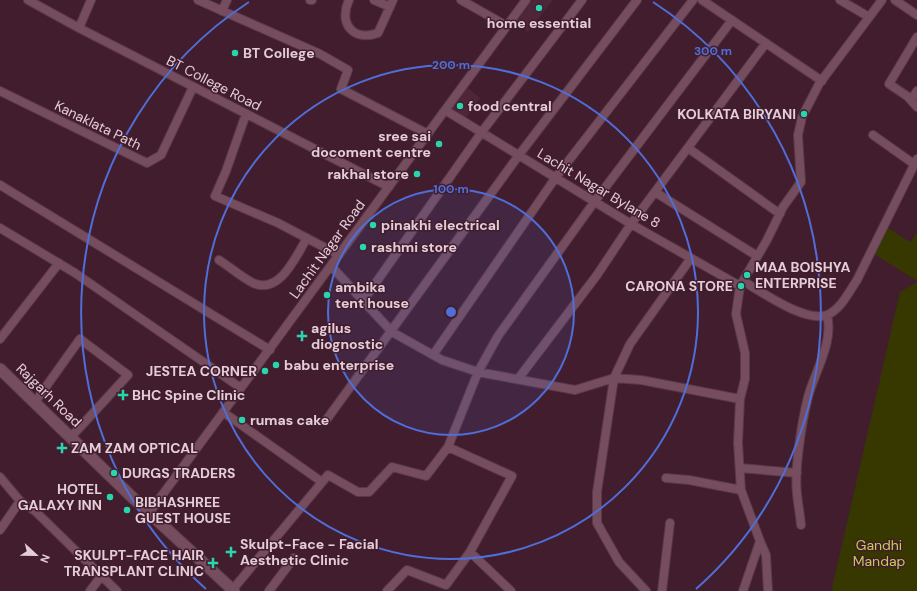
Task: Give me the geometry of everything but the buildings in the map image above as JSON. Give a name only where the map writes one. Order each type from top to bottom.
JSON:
[{"type":"main road","name":"Rajgarh Road","points":[[0,369],[149,513],[234,590]]},
{"type":"street","name":"BT College Road","points":[[28,0],[79,28],[389,187]]},
{"type":"street","points":[[79,28],[91,0]]},
{"type":"street","points":[[198,0],[320,54],[348,70],[341,89],[428,134]]},
{"type":"street","points":[[222,11],[227,0]]},
{"type":"street","points":[[349,0],[345,9],[344,20],[348,26],[358,34],[368,36],[378,33],[391,4],[374,0]]},
{"type":"street","points":[[461,0],[507,26]]},
{"type":"street","name":"Lachit Nagar Road","points":[[149,513],[526,0]]},
{"type":"street","points":[[363,300],[481,132],[582,0]]},
{"type":"street","points":[[327,419],[392,332],[519,155],[637,0]]},
{"type":"street","points":[[433,354],[556,177],[693,0]]},
{"type":"street","points":[[702,0],[822,81]]},
{"type":"street","points":[[840,0],[869,17]]},
{"type":"street","points":[[768,591],[766,555],[741,490],[738,443],[740,399],[746,372],[745,353],[736,314],[741,283],[767,240],[780,214],[801,182],[798,135],[802,117],[822,81],[882,0]]},
{"type":"street","points":[[895,0],[917,15]]},
{"type":"street","points":[[234,590],[328,475],[358,492],[369,492],[392,468],[426,476],[448,447],[478,372],[498,336],[595,201],[732,20]]},
{"type":"street","points":[[917,37],[889,84],[911,100],[917,107]]},
{"type":"street","points":[[518,379],[597,275],[631,224],[766,43]]},
{"type":"street","name":"Kanaklata Path","points":[[0,91],[147,163],[161,155],[193,87]]},
{"type":"street","points":[[911,100],[917,91]]},
{"type":"street","name":"Lachit Nagar Bylane 8","points":[[445,110],[631,224],[691,258],[797,311],[817,317],[827,315]]},
{"type":"street","points":[[246,114],[226,171],[215,196],[278,223],[339,255]]},
{"type":"street","points":[[801,525],[796,493],[797,473],[808,397],[829,335],[827,315],[845,298],[857,280],[916,161],[873,135]]},
{"type":"street","points":[[688,148],[780,214]]},
{"type":"street","points":[[0,185],[270,350]]},
{"type":"street","points":[[655,192],[756,256]]},
{"type":"street","points":[[0,228],[59,264],[242,388]]},
{"type":"street","points":[[219,260],[253,283],[263,286],[275,283],[290,266],[307,238]]},
{"type":"street","points":[[646,591],[619,562],[597,523],[597,492],[614,378],[630,344],[691,258]]},
{"type":"street","points":[[0,339],[59,264]]},
{"type":"street","points":[[331,266],[392,332],[442,360],[478,372],[575,390],[614,378],[641,380],[740,399]]},
{"type":"street","points":[[35,402],[80,339],[128,375],[71,437]]},
{"type":"street","points":[[223,412],[322,482]]},
{"type":"street","points":[[387,591],[407,570],[445,588],[470,552],[512,476],[448,447]]},
{"type":"street","points":[[740,468],[797,473]]},
{"type":"street","points":[[0,477],[20,501],[35,511],[117,591]]},
{"type":"street","points":[[666,478],[689,480],[741,490]]},
{"type":"street","points":[[0,530],[20,501]]},
{"type":"street","points":[[662,591],[670,523]]},
{"type":"street","points":[[743,591],[760,541]]},
{"type":"street","points":[[470,552],[512,591]]},
{"type":"street","points":[[269,591],[294,558]]},
{"type":"street","points":[[90,591],[102,575]]},
{"type":"shaded area","points":[[532,0],[553,0],[528,32],[515,23]]},
{"type":"shaded area","points":[[468,88],[480,98],[466,118],[452,108]]},
{"type":"green space","points":[[888,228],[910,242],[917,233],[917,281],[873,253]]},
{"type":"green space","name":"Gandhi Mandap","points":[[917,282],[917,591],[833,591],[832,588],[900,292]]},
{"type":"place","name":"home essential","points":[[539,8]]},
{"type":"place","name":"BT College","points":[[235,53]]},
{"type":"place","name":"food central","points":[[460,106]]},
{"type":"place","name":"KOLKATA BIRYANI","points":[[804,114]]},
{"type":"place","name":"sree sai docoment centre","points":[[439,144]]},
{"type":"place","name":"rakhal store","points":[[417,174]]},
{"type":"place","name":"pinakhi electrical","points":[[373,225]]},
{"type":"place","name":"rashmi store","points":[[363,247]]},
{"type":"place","name":"MAA BOISHYA ENTERPRISE","points":[[747,275]]},
{"type":"place","name":"CARONA STORE","points":[[741,286]]},
{"type":"place","name":"ambika tent house","points":[[327,295]]},
{"type":"place","name":"agilus diognostic","points":[[302,336]]},
{"type":"place","name":"babu enterprise","points":[[276,365]]},
{"type":"place","name":"JESTEA CORNER","points":[[265,371]]},
{"type":"place","name":"BHC Spine Clinic","points":[[123,395]]},
{"type":"place","name":"rumas cake","points":[[242,420]]},
{"type":"place","name":"ZAM ZAM OPTICAL","points":[[62,448]]},
{"type":"place","name":"DURGS TRADERS","points":[[114,473]]},
{"type":"place","name":"HOTEL GALAXY INN","points":[[110,497]]},
{"type":"place","name":"BIBHASHREE GUEST HOUSE","points":[[127,510]]},
{"type":"place","name":"Skulpt-Face - Facial Aesthetic Clinic","points":[[231,552]]},
{"type":"place","name":"SKULPT-FACE HAIR TRANSPLANT CLINIC","points":[[213,563]]}]
